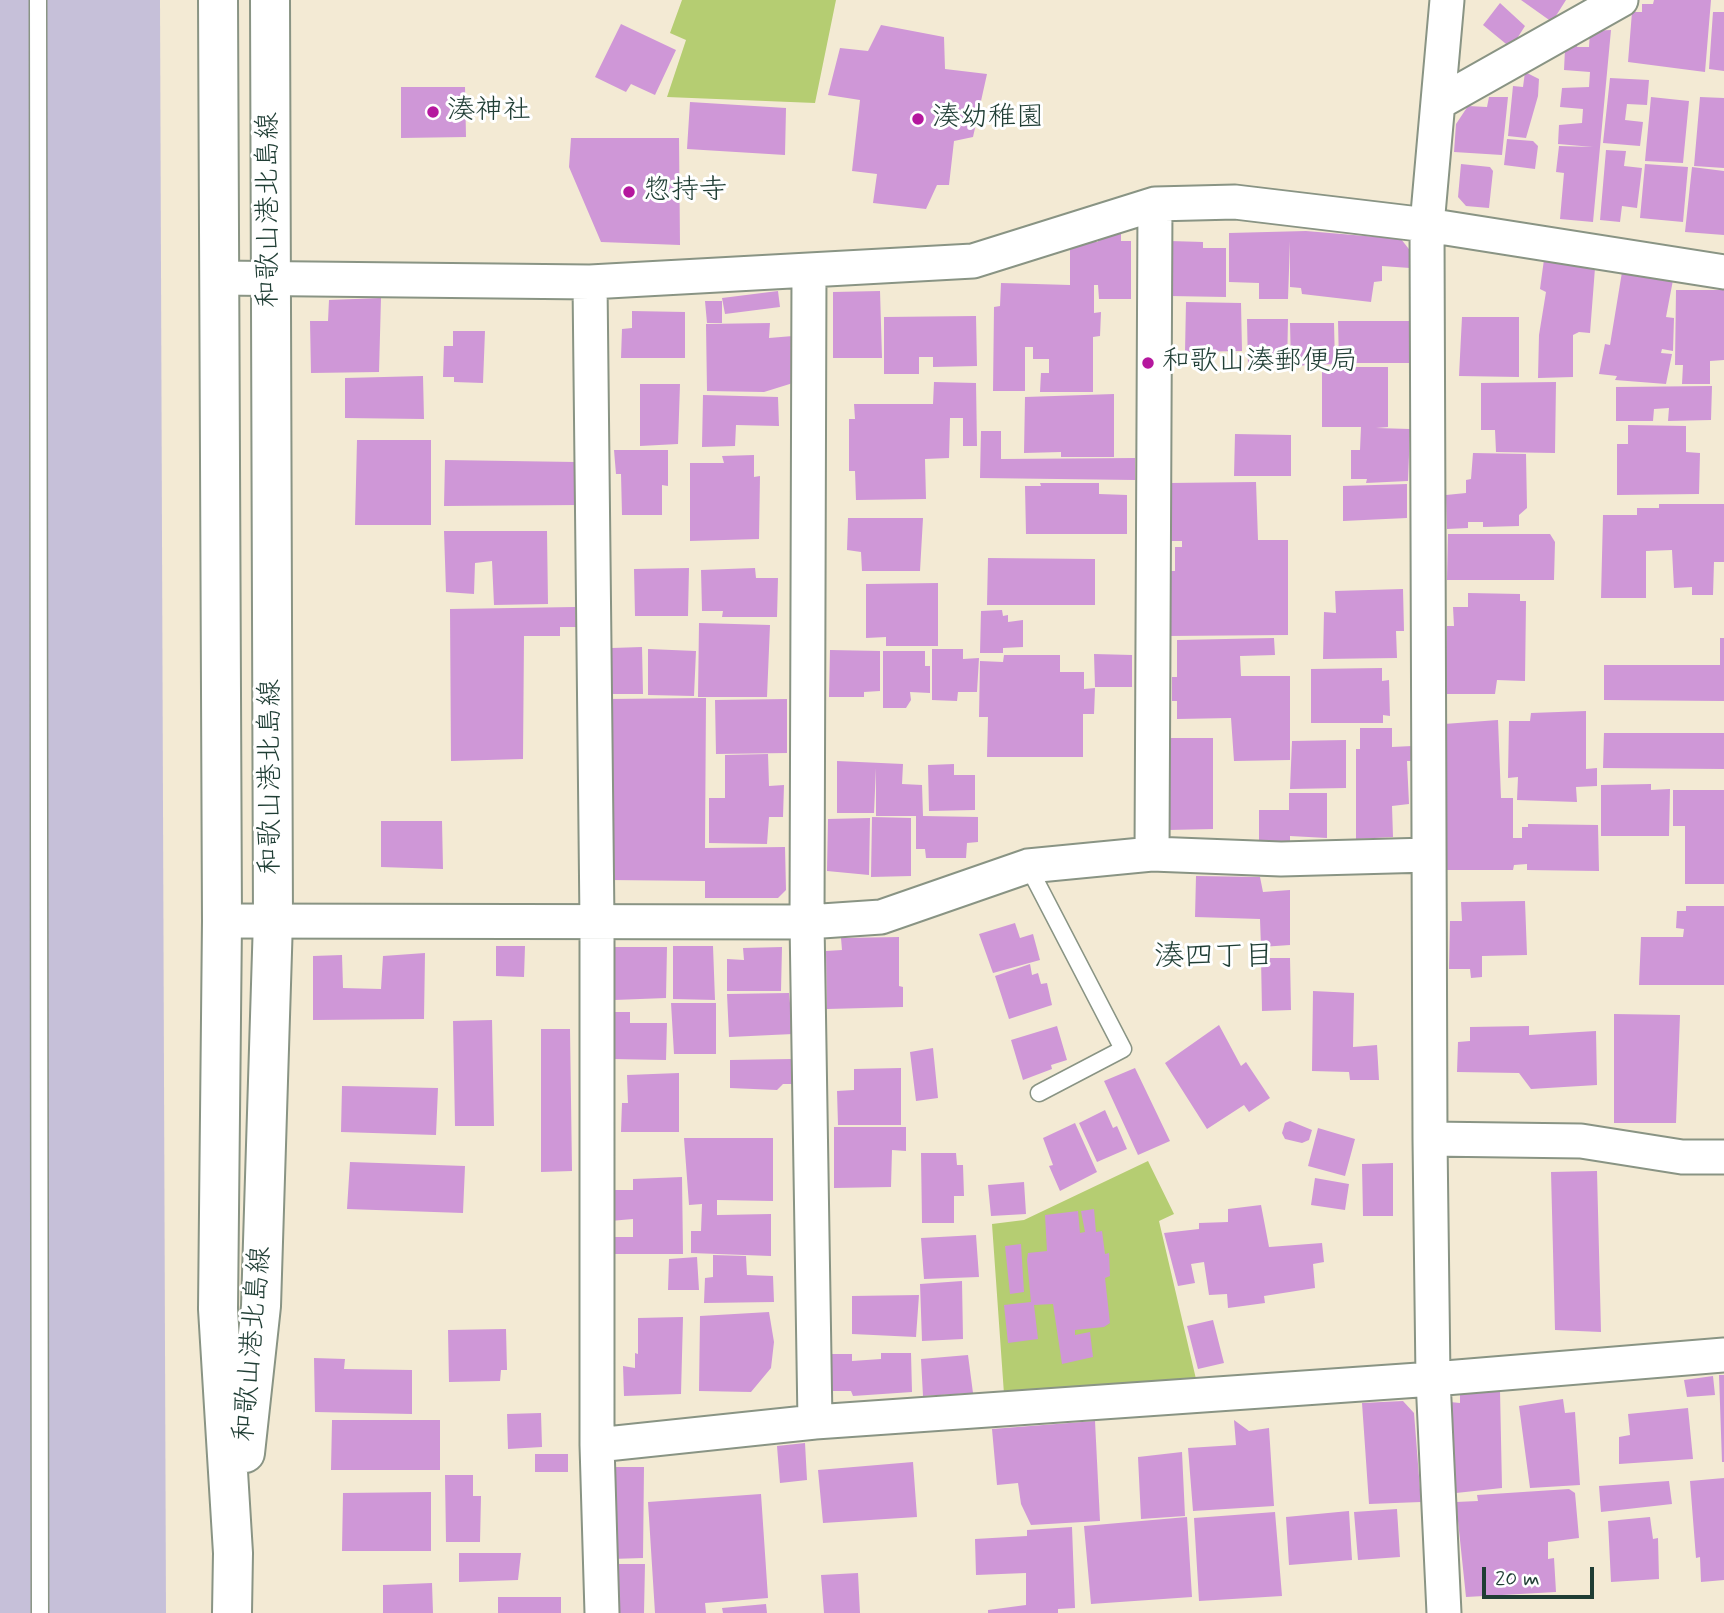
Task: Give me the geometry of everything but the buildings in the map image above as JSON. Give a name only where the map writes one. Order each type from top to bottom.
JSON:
[{"type":"main road","name":"和歌山港北島線","points":[[218,0],[222,921],[218,1309],[233,1553],[232,1613]]},
{"type":"main road","name":"和歌山港北島線","points":[[233,1553],[261,1306],[273,920],[270,0]]},
{"type":"street","points":[[1444,1613],[1433,1379],[1430,1139],[1427,225],[1447,0]]},
{"type":"street","points":[[1440,102],[1621,0]]},
{"type":"street","points":[[219,278],[590,282],[973,261],[1155,204],[1235,202],[1427,225],[1724,272]]},
{"type":"street","points":[[1152,854],[1155,204]]},
{"type":"street","points":[[809,271],[807,922],[815,1422]]},
{"type":"street","points":[[590,282],[597,922],[597,1445],[602,1613]]},
{"type":"street","points":[[222,921],[807,922],[881,917],[1028,866],[1152,854],[1281,859],[1429,855]]},
{"type":"street","points":[[1430,1139],[1581,1141],[1682,1157],[1724,1157]]},
{"type":"street","points":[[597,1445],[815,1422],[1433,1379],[1724,1355]]},
{"type":"lane","points":[[38,0],[40,1613]]},
{"type":"lane","points":[[1028,866],[1124,1049],[1039,1093]]},
{"type":"shaded area","points":[[0,0],[160,0],[166,1613],[0,1613]]},
{"type":"green space","points":[[682,0],[836,0],[815,103],[667,97],[686,40],[670,33]]},
{"type":"green space","points":[[1148,1161],[1174,1214],[1159,1221],[1196,1379],[1004,1394],[992,1224],[1024,1220]]},
{"type":"place","name":"湊神社","points":[[433,112]]},
{"type":"place","name":"湊幼稚園","points":[[918,119]]},
{"type":"place","name":"惣持寺","points":[[629,192]]},
{"type":"place","name":"和歌山湊郵便局","points":[[1148,363]]},
{"type":"district","name":"湊四丁目","points":[[1214,959]]}]
